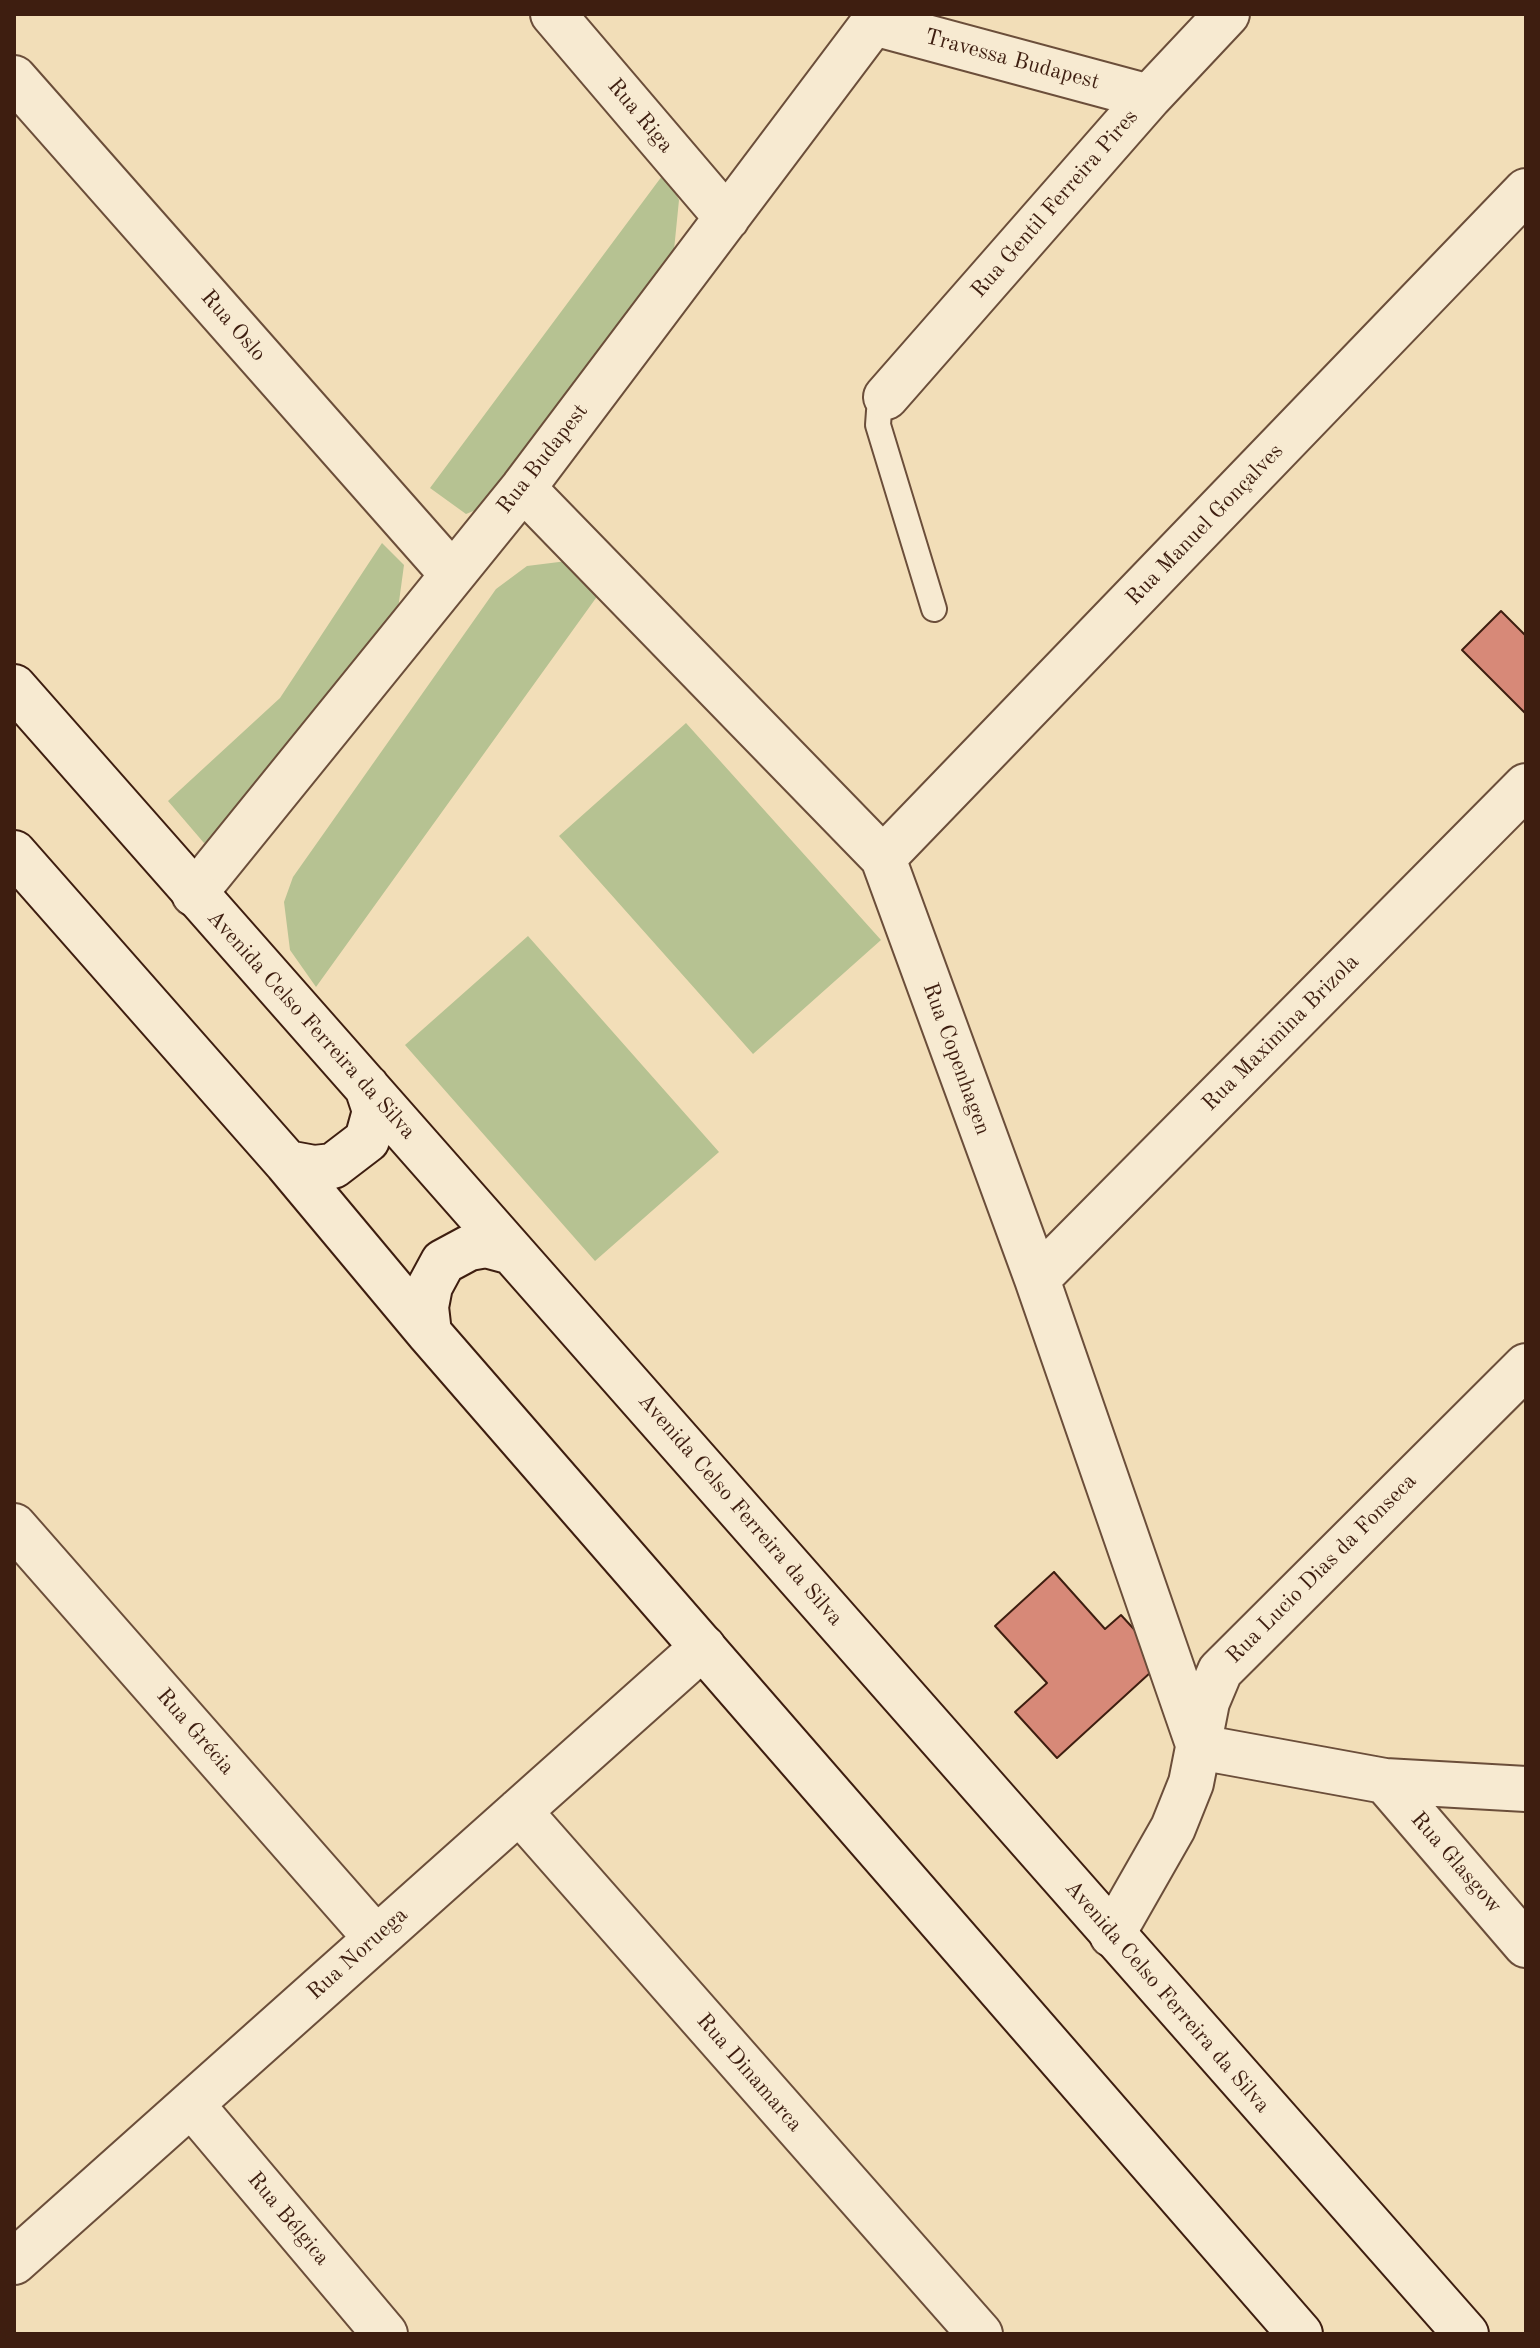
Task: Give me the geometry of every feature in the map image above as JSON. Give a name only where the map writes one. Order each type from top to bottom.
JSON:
[{"type":"street","name":"Rua Riga","points":[[553,14],[727,218]]},
{"type":"street","name":"Rua Gentil Ferreira Pires","points":[[886,397],[1149,97],[1227,14]]},
{"type":"street","name":"Rua Budapest","points":[[194,894],[523,488],[877,18]]},
{"type":"street","name":"Travessa Budapest","points":[[877,18],[1149,97]]},
{"type":"street","name":"Rua Oslo","points":[[14,78],[452,574]]},
{"type":"street","name":"Rua Manuel Gonçalves","points":[[883,858],[1526,191]]},
{"type":"street","name":"Rua Copenhagen","points":[[523,488],[883,858],[1037,1279],[1199,1747]]},
{"type":"street","name":"Avenida Celso Ferreira da Silva","points":[[14,687],[1466,2334]]},
{"type":"street","name":"Rua Maximina Brizola","points":[[1037,1279],[1526,786]]},
{"type":"street","points":[[14,853],[287,1163],[429,1333],[1300,2334]]},
{"type":"street","points":[[287,1163],[314,1168],[333,1166],[367,1140],[375,1111],[367,1087]]},
{"type":"street","points":[[429,1333],[426,1307],[430,1286],[443,1262],[461,1251],[486,1245],[512,1252]]},
{"type":"street","name":"Rua Lucio Dias da Fonseca","points":[[1112,1935],[1173,1828],[1191,1783],[1207,1702],[1220,1671],[1526,1366]]},
{"type":"street","name":"Rua Grécia","points":[[14,1526],[376,1938]]},
{"type":"street","name":"Rua Noruega","points":[[22,2238],[191,2104],[703,1647]]},
{"type":"street","points":[[1199,1747],[1385,1781],[1526,1789]]},
{"type":"street","name":"Rua Glasgow","points":[[1385,1781],[1526,1945]]},
{"type":"street","name":"Rua Dinamarca","points":[[519,1811],[980,2334]]},
{"type":"street","name":"Rua Bélgica","points":[[191,2104],[385,2334]]},
{"type":"lane","points":[[886,397],[879,411],[878,425],[934,609]]},
{"type":"green space","points":[[665,172],[679,200],[674,250],[658,292],[496,502],[466,514],[430,488]]},
{"type":"green space","points":[[382,543],[404,565],[395,631],[244,831],[204,843],[168,801],[280,698]]},
{"type":"green space","points":[[567,561],[601,591],[316,987],[290,950],[284,902],[293,877],[496,589],[527,566]]},
{"type":"green space","points":[[686,723],[881,940],[753,1054],[559,836]]},
{"type":"green space","points":[[528,936],[719,1152],[595,1261],[405,1045]]},
{"type":"building","points":[[1501,611],[1526,636],[1526,714],[1462,650]]},
{"type":"building","points":[[1054,1572],[1105,1629],[1121,1615],[1163,1661],[1057,1758],[1015,1712],[1047,1683],[995,1626]]}]
